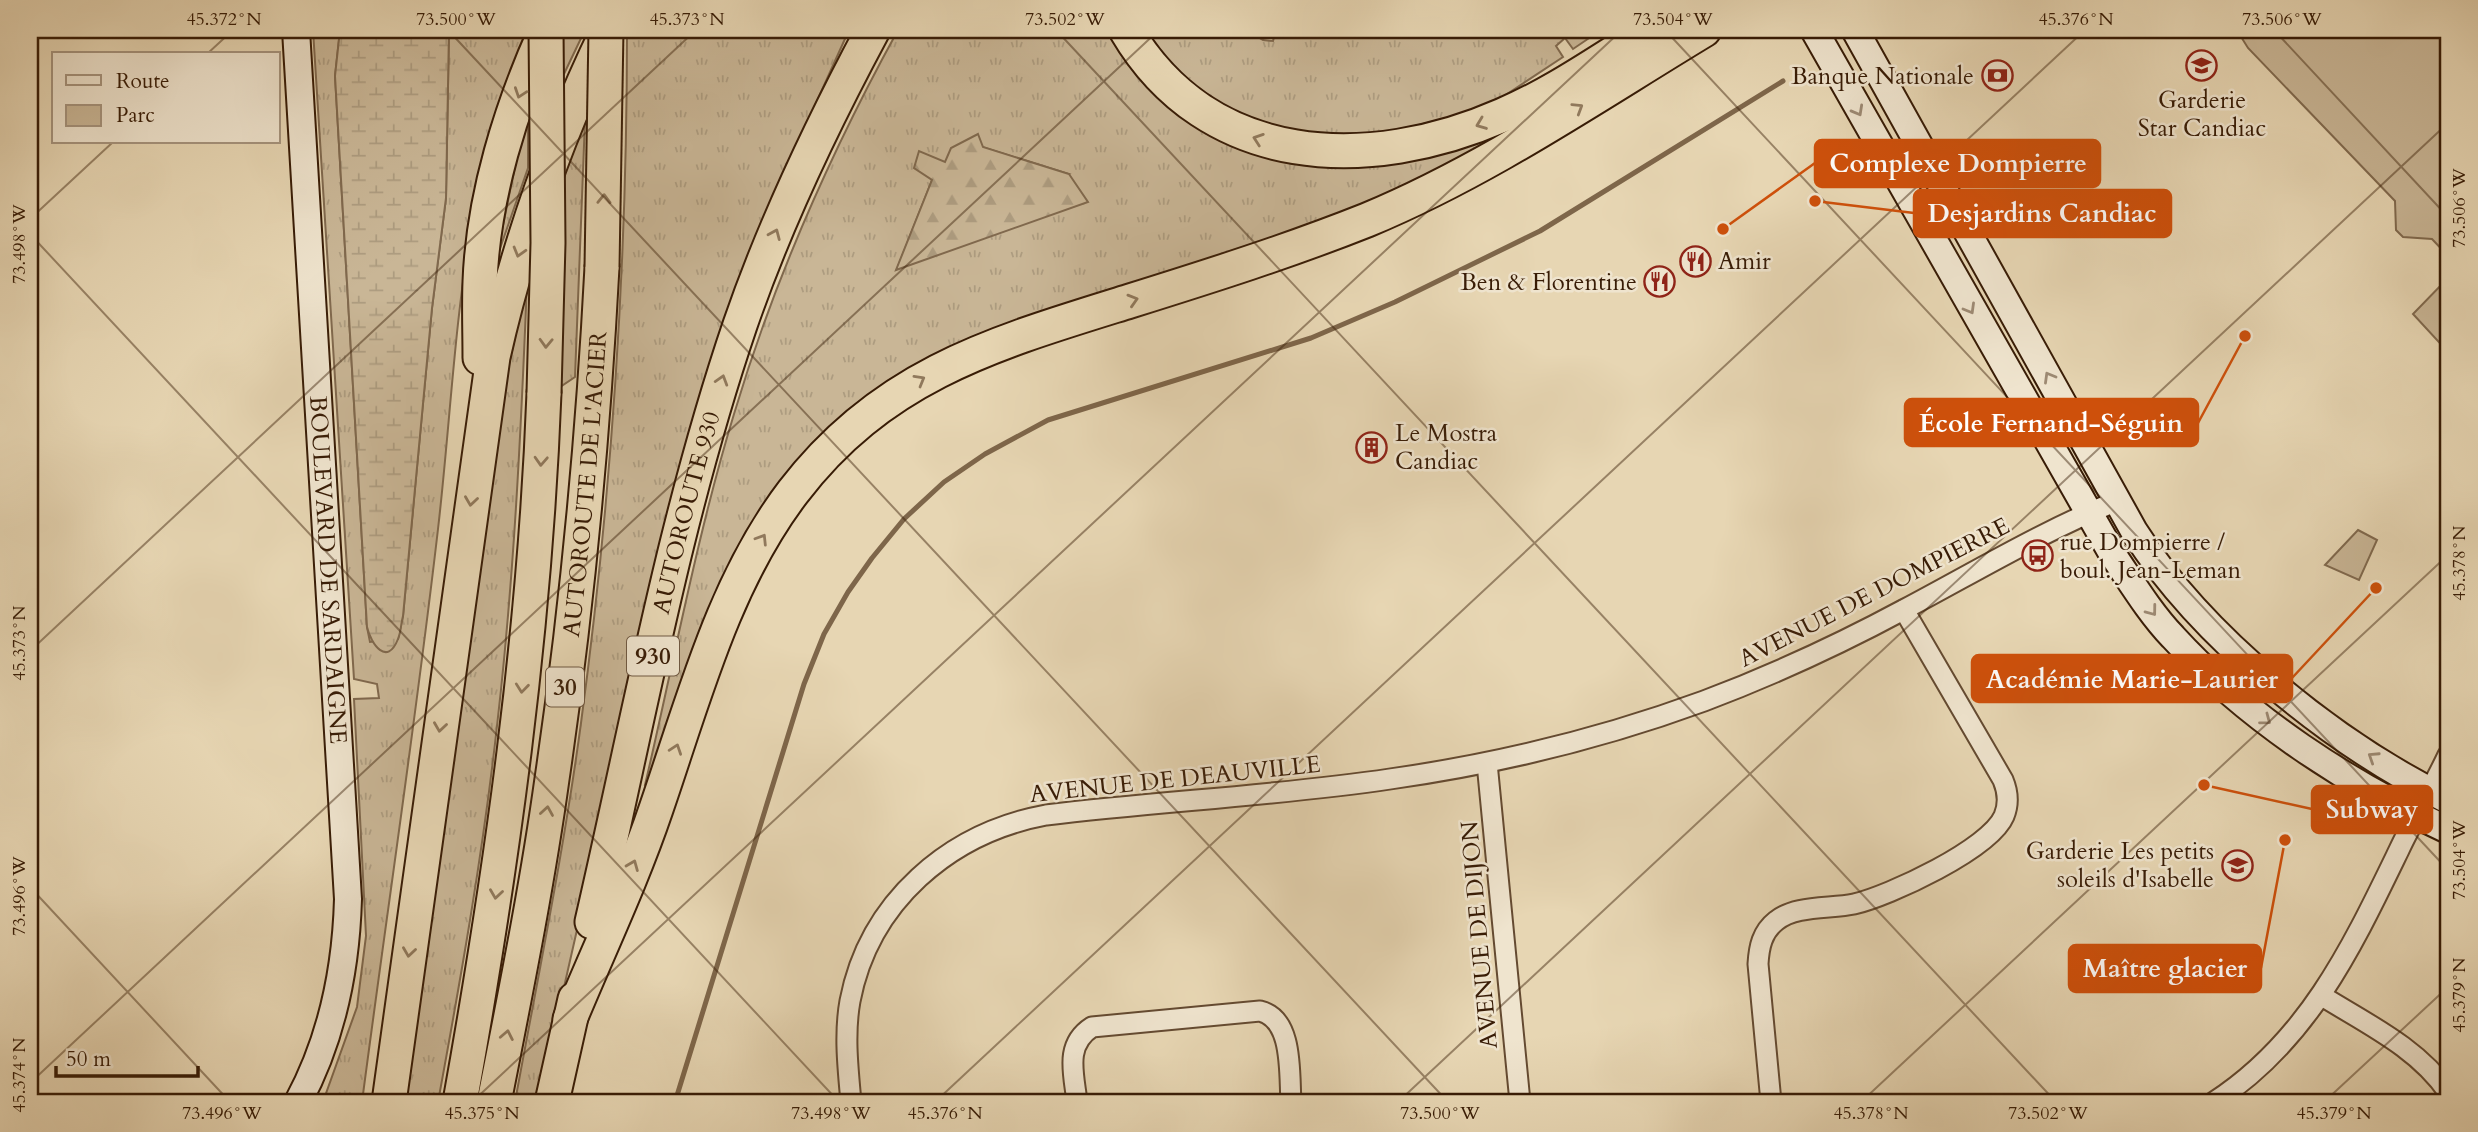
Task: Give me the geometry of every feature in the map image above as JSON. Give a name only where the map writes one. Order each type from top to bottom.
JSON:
[{"type":"highway","name":"AUTOROUTE DE L'ACIER","points":[[460,1102],[488,948],[510,789],[535,551],[544,393],[548,243],[546,30]]},
{"type":"highway","points":[[480,433],[480,282],[487,228],[513,114],[546,30]]},
{"type":"highway","name":"AUTOROUTE DE L'ACIER","points":[[494,1102],[540,856],[564,695],[590,454],[602,267],[607,30]]},
{"type":"highway","points":[[389,1102],[480,433],[499,331],[532,209],[562,129],[607,30]]},
{"type":"highway","name":"AUTOROUTE 930","points":[[552,1102],[669,584],[717,398],[769,248],[819,135],[873,30]]},
{"type":"highway","points":[[1126,30],[1168,82],[1221,122],[1270,143],[1341,152],[1398,146],[1476,126],[1542,95],[1650,30]]},
{"type":"highway","points":[[570,1018],[654,814],[701,680],[746,568],[794,492],[849,432],[904,389],[980,350],[1264,259],[1415,199],[1499,157],[1704,30]]},
{"type":"street","name":"BOULEVARD DE SARDAIGNE","points":[[296,30],[348,899],[344,959],[334,1013],[320,1054],[298,1102]]},
{"type":"street","points":[[1814,30],[2088,513],[2150,610],[2172,636],[2223,686],[2326,763],[2433,802]]},
{"type":"street","points":[[1855,30],[2117,501],[2166,579],[2207,625],[2320,720],[2433,802],[2448,830]]},
{"type":"street","name":"AVENUE DE DOMPIERRE","points":[[1487,763],[1604,733],[1703,701],[1801,661],[2088,513],[2117,501]]},
{"type":"street","points":[[1772,1102],[1758,964],[1760,943],[1769,928],[1791,913],[1854,904],[1906,885],[1987,838],[1999,825],[2007,807],[2003,780],[1904,610]]},
{"type":"street","points":[[2214,1102],[2254,1073],[2280,1048],[2322,996],[2433,802],[2448,755]]},
{"type":"street","name":"AVENUE DE DEAUVILLE","points":[[851,1102],[848,1018],[854,987],[868,947],[884,918],[909,886],[936,862],[973,837],[999,826],[1046,814],[1340,786],[1487,763]]},
{"type":"street","name":"AVENUE DE DIJON","points":[[1487,763],[1520,1102]]},
{"type":"street","points":[[2322,996],[2413,1054],[2432,1071],[2448,1092]]},
{"type":"street","points":[[1077,1102],[1073,1048],[1080,1036],[1092,1027],[1260,1011],[1273,1017],[1283,1033],[1291,1102]]},
{"type":"green space","points":[[313,30],[340,30],[335,76],[370,642],[398,639],[403,616],[432,308],[446,198],[449,30],[525,30],[525,41],[485,158],[463,281],[438,529],[362,1102],[327,1102],[324,1099],[357,1007],[366,936],[354,699],[379,698],[377,684],[354,679]]},
{"type":"green space","points":[[340,30],[449,30],[446,198],[432,308],[403,616],[394,647],[384,652],[376,646],[367,627],[335,76]]},
{"type":"green space","points":[[562,30],[585,30],[563,76]]},
{"type":"green space","points":[[849,30],[765,216],[591,868],[538,1102],[515,1102],[574,771],[592,637],[609,464],[621,291],[627,31]]},
{"type":"green space","points":[[898,30],[1111,30],[1282,159],[1603,81],[1397,196],[1088,302],[816,447],[654,786],[645,785],[709,506],[750,364],[806,218],[873,76]],"holes":[[[982,147],[1069,174],[897,269],[932,180],[946,163]]]},
{"type":"green space","points":[[1141,30],[1246,30],[1263,40],[1273,41],[1276,30],[1601,30],[1573,49],[1565,38],[1556,46],[1563,57],[1498,100],[1467,113],[1366,138],[1269,130],[1194,90]]},
{"type":"green space","points":[[2448,30],[2448,256],[2432,239],[2403,237],[2396,230],[2395,201],[2248,48],[2238,32]]},
{"type":"green space","points":[[528,102],[528,168],[496,260]]},
{"type":"green space","points":[[585,120],[575,377],[560,387],[564,166]]},
{"type":"green space","points":[[978,134],[983,147],[1069,174],[1088,202],[896,270],[932,180],[914,168],[919,151],[945,162],[951,148]]},
{"type":"green space","points":[[2448,278],[2448,352],[2413,314]]},
{"type":"green space","points":[[527,283],[508,616],[478,868],[438,1102],[405,1102],[507,374]]},
{"type":"green space","points":[[2358,530],[2377,540],[2359,580],[2325,565]]},
{"type":"waterway","points":[[675,1102],[804,684],[824,634],[848,592],[872,558],[904,519],[944,482],[985,454],[1048,420],[1311,338],[1395,302],[1540,231],[1783,81]]},
{"type":"place","name":"Garderie Star Candiac","points":[[2202,66]]},
{"type":"place","name":"Banque Nationale","points":[[1997,76]]},
{"type":"place","name":"Desjardins Candiac","points":[[1815,201]]},
{"type":"place","name":"Complexe Dompierre","points":[[1723,229]]},
{"type":"place","name":"Amir","points":[[1695,261]]},
{"type":"place","name":"Ben & Florentine","points":[[1660,282]]},
{"type":"place","name":"École Fernand-Séguin","points":[[2245,336]]},
{"type":"place","name":"Le Mostra Candiac","points":[[1372,447]]},
{"type":"place","name":"rue Dompierre / boul. Jean-Leman","points":[[2037,556]]},
{"type":"place","name":"Académie Marie-Laurier","points":[[2376,588]]},
{"type":"place","name":"Subway","points":[[2204,785]]},
{"type":"place","name":"Maître glacier","points":[[2285,840]]},
{"type":"place","name":"Garderie Les petits soleils d'Isabelle","points":[[2237,865]]}]
